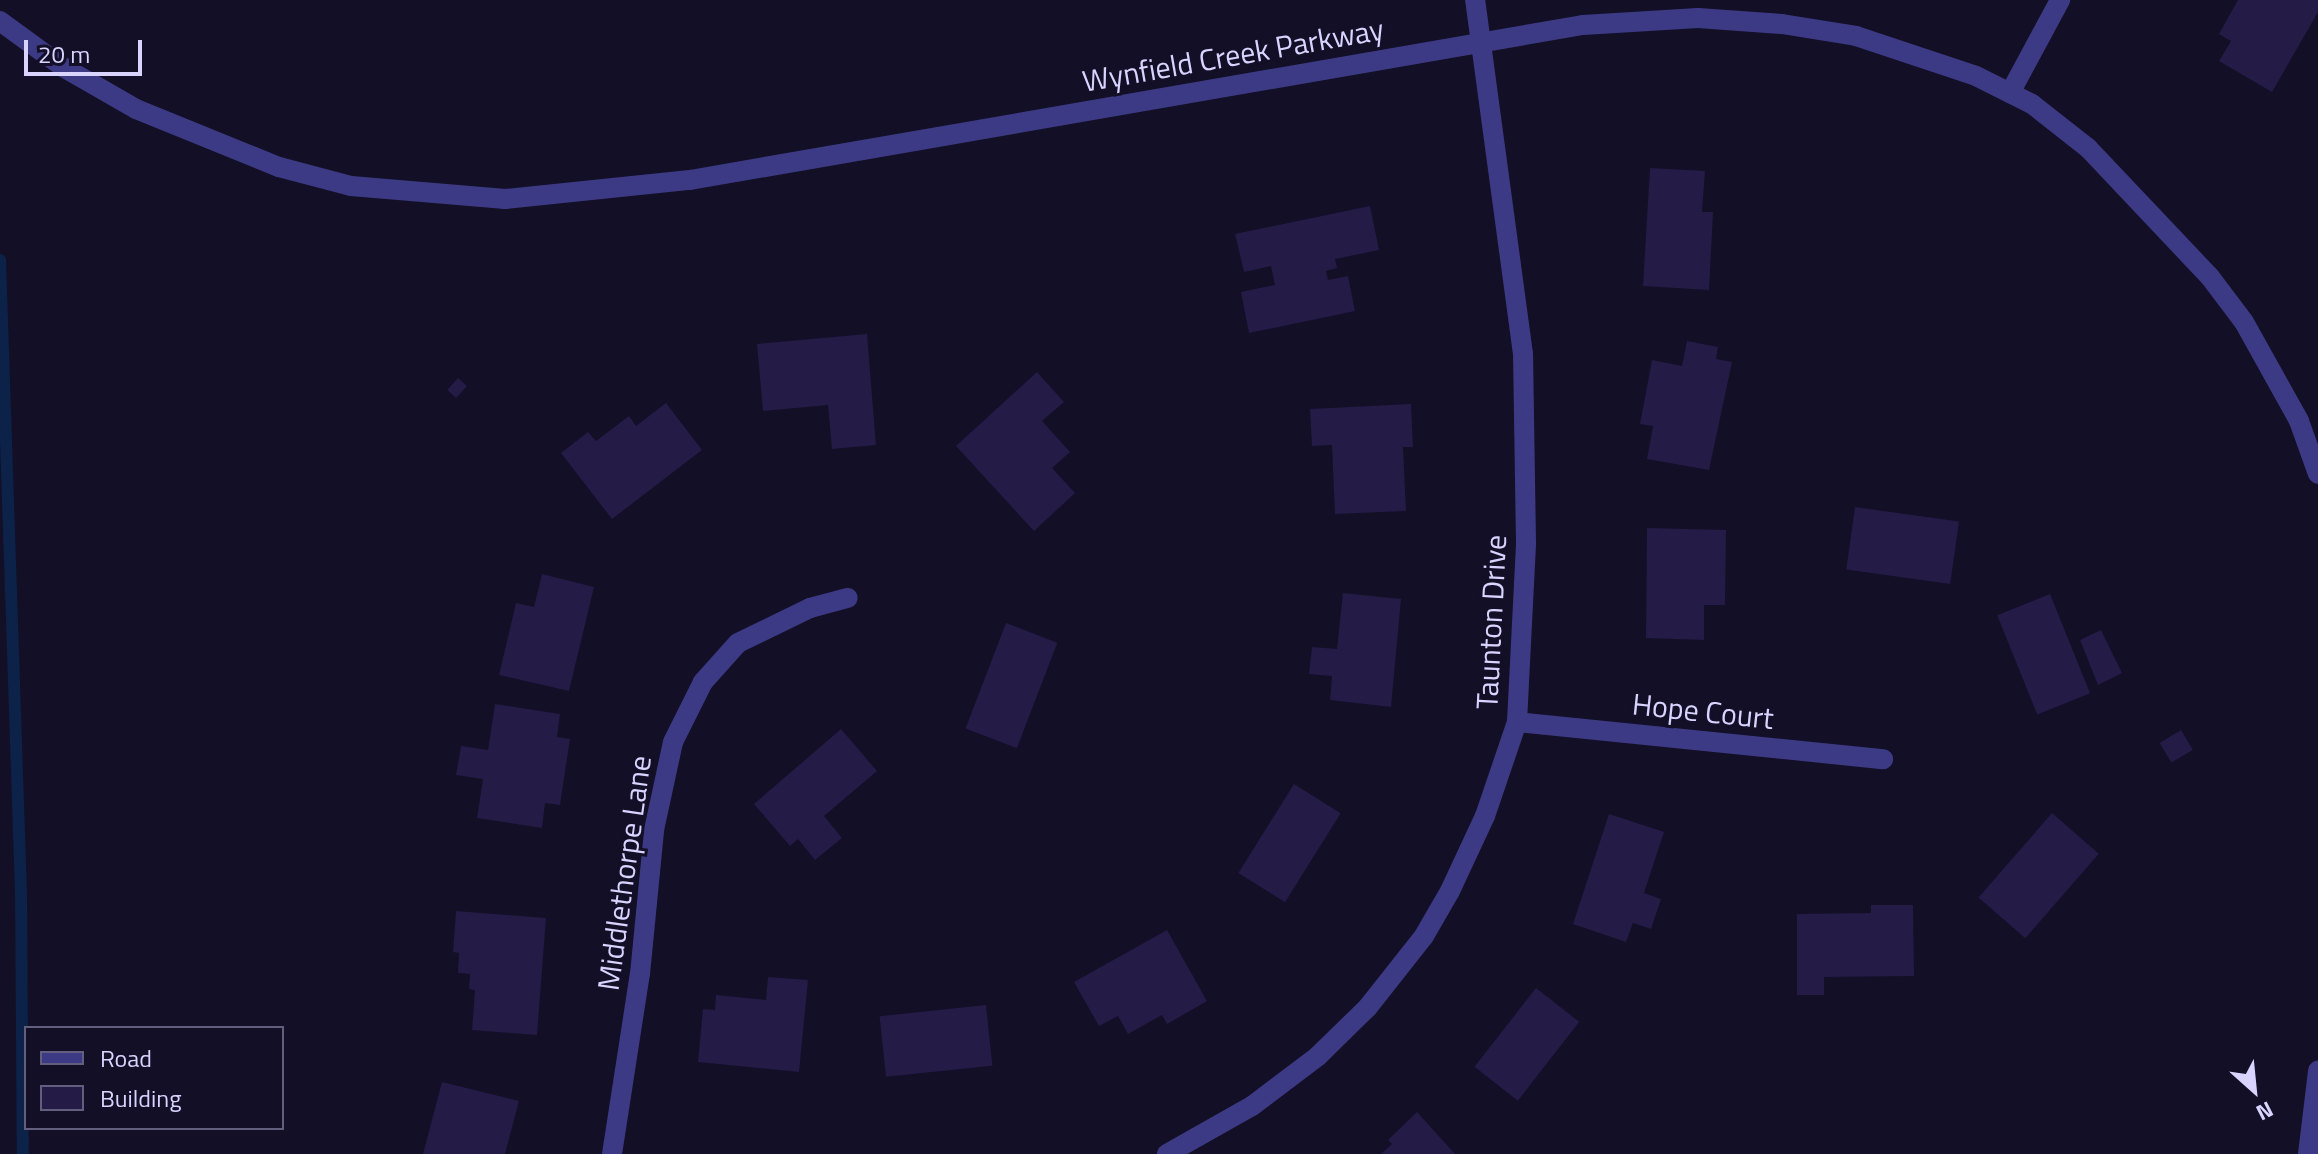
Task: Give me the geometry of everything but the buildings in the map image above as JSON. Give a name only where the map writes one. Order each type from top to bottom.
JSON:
[{"type":"street","name":"Taunton Drive","points":[[1167,1154],[1252,1106],[1318,1056],[1368,1007],[1424,936],[1450,891],[1485,816],[1517,722],[1526,543],[1523,354],[1475,0]]},
{"type":"street","points":[[2010,93],[2060,0]]},
{"type":"street","name":"Wynfield Creek Parkway","points":[[0,21],[63,67],[136,109],[279,167],[351,186],[505,199],[690,180],[1480,41],[1645,19],[1782,24],[1900,50],[2010,93],[2088,148],[2210,277],[2272,368],[2318,474]]},
{"type":"street","name":"Middlethorpe Lane","points":[[612,1154],[640,974],[654,830],[673,742],[703,682],[738,643],[810,608],[848,598]]},
{"type":"street","name":"Hope Court","points":[[1517,722],[1883,759]]},
{"type":"street","points":[[2308,1154],[2318,1071]]},
{"type":"waterway","points":[[0,260],[21,894],[23,1154]]}]
